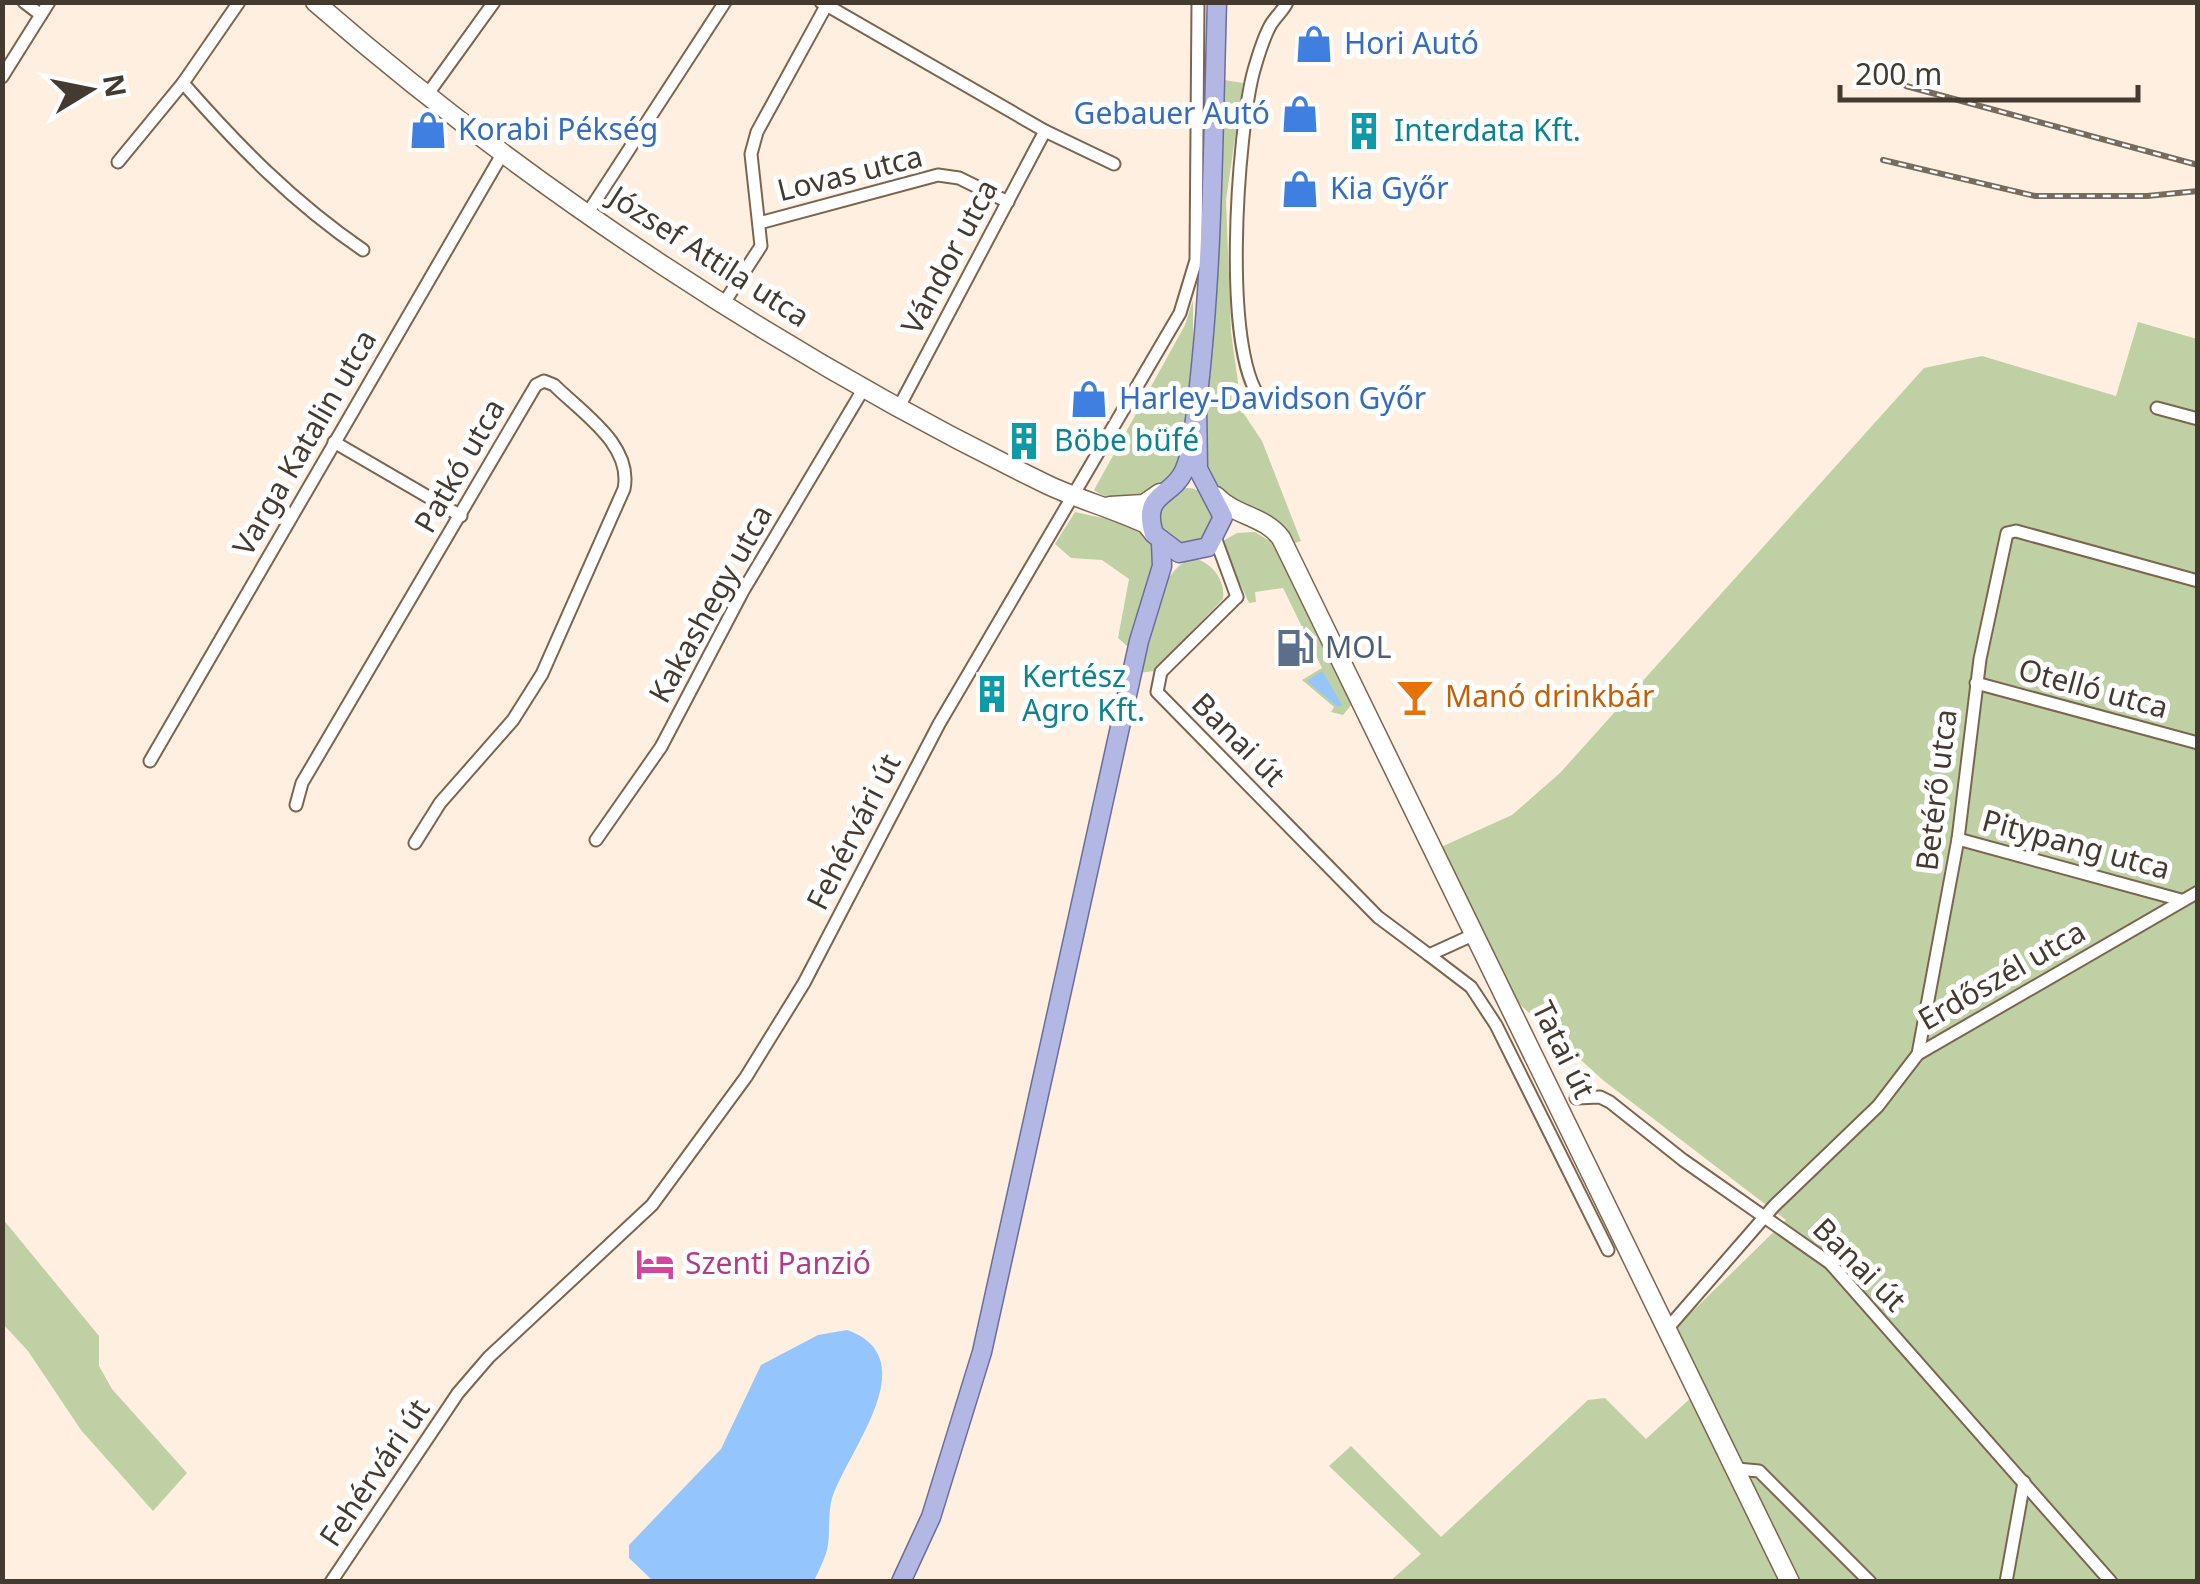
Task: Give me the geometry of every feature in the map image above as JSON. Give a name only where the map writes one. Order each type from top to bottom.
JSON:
[{"type":"main road","points":[[901,1582],[931,1517],[982,1352],[1139,641],[1162,566],[1151,512],[1164,490],[1184,470],[1196,403],[1210,252],[1217,2]]},
{"type":"main road","points":[[1155,593],[1171,569],[1219,534],[1223,517],[1197,462],[1196,403]]},
{"type":"main road","points":[[1164,490],[1188,481],[1212,492]]},
{"type":"main road","points":[[1158,538],[1194,553]]},
{"type":"street","points":[[24,2],[41,15]]},
{"type":"street","points":[[2,76],[49,2]]},
{"type":"street","points":[[118,162],[183,83],[239,2]]},
{"type":"street","points":[[427,95],[494,2]]},
{"type":"street","points":[[589,211],[725,2]]},
{"type":"street","name":"Fehérvári út","points":[[332,1582],[458,1392],[489,1357],[652,1206],[746,1077],[804,983],[939,724],[1180,313],[1196,260],[1198,2]]},
{"type":"street","points":[[1266,404],[1252,388],[1241,328],[1235,245],[1238,184],[1253,72],[1270,26],[1287,2]]},
{"type":"street","name":"József Attila utca","points":[[318,4],[427,95],[724,303],[864,388],[1073,495],[1146,524],[1158,538]]},
{"type":"street","points":[[724,303],[761,246],[751,154],[757,132],[824,4],[1045,131],[1114,164]]},
{"type":"street","points":[[183,83],[251,162],[311,214],[363,250]]},
{"type":"street","name":"Vándor utca","points":[[899,406],[1045,131]]},
{"type":"street","name":"Varga Katalin utca","points":[[150,761],[504,150]]},
{"type":"street","name":"Lovas utca","points":[[759,223],[938,176],[959,178],[1008,202]]},
{"type":"street","name":"Patkó utca","points":[[296,805],[302,783],[536,385],[544,381],[554,385],[624,460],[624,488],[542,674],[513,720],[440,804],[415,843]]},
{"type":"street","name":"Kakashegy utca","points":[[596,840],[661,747],[743,591],[864,388]]},
{"type":"street","points":[[2157,408],[2198,419]]},
{"type":"street","points":[[334,442],[462,516]]},
{"type":"street","points":[[1105,507],[1144,504],[1164,490]]},
{"type":"street","name":"Tatai út","points":[[1212,492],[1234,512],[1273,528],[1284,544],[1790,1582]]},
{"type":"street","points":[[1236,597],[1219,534],[1255,526],[1284,544]]},
{"type":"street","name":"Betérő utca","points":[[1918,1054],[1958,840],[1976,683],[2007,533],[2016,531],[2198,581]]},
{"type":"street","points":[[1194,553],[1224,575],[1236,597]]},
{"type":"street","name":"Banai út","points":[[1236,597],[1161,672],[1157,692],[1378,917],[1429,954]]},
{"type":"street","name":"Otelló utca","points":[[1976,683],[2198,743]]},
{"type":"street","name":"Pitypang utca","points":[[1958,840],[2181,900]]},
{"type":"street","name":"Erdőszél utca","points":[[1667,1328],[1768,1215],[1878,1106],[1918,1054],[2198,892]]},
{"type":"street","points":[[1429,954],[1475,934]]},
{"type":"street","name":"Tatai út","points":[[1429,954],[1471,987],[1496,1024],[1608,1250]]},
{"type":"street","points":[[1496,1024],[1514,1012]]},
{"type":"street","name":"Banai út","points":[[1576,1098],[1600,1096],[1610,1102],[1683,1160],[1768,1215],[1830,1263],[2111,1582]]},
{"type":"street","points":[[1736,1469],[1759,1470],[1870,1582]]},
{"type":"street","points":[[2006,1582],[2024,1482]]},
{"type":"green space","points":[[1224,80],[1243,83],[1226,200],[1231,332],[1242,411],[1262,441],[1301,541],[1295,543],[1284,531],[1228,498],[1207,475],[1202,458]]},
{"type":"green space","points":[[1193,300],[1190,415],[1176,472],[1159,488],[1139,498],[1105,496],[1094,490],[1185,325]]},
{"type":"green space","points":[[2138,322],[2197,339],[2197,1581],[1390,1581],[1421,1554],[1329,1466],[1351,1446],[1441,1537],[1588,1400],[1605,1398],[1646,1439],[1694,1395],[1664,1339],[1786,1220],[1604,1081],[1516,1001],[1441,847],[1512,815],[1560,773],[1924,368],[1982,356],[2116,396]]},
{"type":"green space","points":[[1187,488],[1207,496],[1215,516],[1207,536],[1187,544],[1167,536],[1159,516],[1167,496]]},
{"type":"green space","points":[[1075,512],[1135,530],[1153,545],[1158,556],[1135,653],[1118,638],[1129,579],[1102,560],[1071,558],[1055,544]]},
{"type":"green space","points":[[1255,532],[1273,543],[1285,559],[1353,703],[1343,715],[1331,712],[1334,707],[1302,680],[1322,668],[1283,588],[1255,592],[1256,602],[1249,603],[1221,542],[1237,533]]},
{"type":"green space","points":[[1192,558],[1216,572],[1223,599],[1154,671],[1139,673],[1161,591],[1180,566]]},
{"type":"green space","points":[[2,1218],[99,1336],[99,1366],[112,1389],[187,1473],[153,1511],[81,1430],[28,1351],[3,1324]]},
{"type":"water","points":[[1322,671],[1342,705],[1338,707],[1307,681]]},
{"type":"water","points":[[847,1330],[870,1343],[881,1361],[882,1383],[876,1406],[832,1498],[827,1550],[814,1581],[653,1581],[629,1558],[629,1545],[721,1449],[761,1365],[818,1335]]},
{"type":"railway","points":[[1906,86],[2198,165]]},
{"type":"railway","points":[[1883,160],[2035,196],[2147,196],[2198,191]]},
{"type":"place","name":"Hori Autó","points":[[1314,44]]},
{"type":"place","name":"Gebauer Autó","points":[[1300,114]]},
{"type":"place","name":"Korabi Pékség","points":[[428,130]]},
{"type":"place","name":"Interdata Kft.","points":[[1364,131]]},
{"type":"place","name":"Kia Győr","points":[[1300,189]]},
{"type":"place","name":"Harley-Davidson Győr","points":[[1089,399]]},
{"type":"place","name":"Böbe büfé","points":[[1024,441]]},
{"type":"place","name":"MOL","points":[[1295,648]]},
{"type":"place","name":"Kertész Agro Kft.","points":[[992,694]]},
{"type":"place","name":"Manó drinkbár","points":[[1415,697]]},
{"type":"place","name":"Szenti Panzió","points":[[655,1264]]}]
